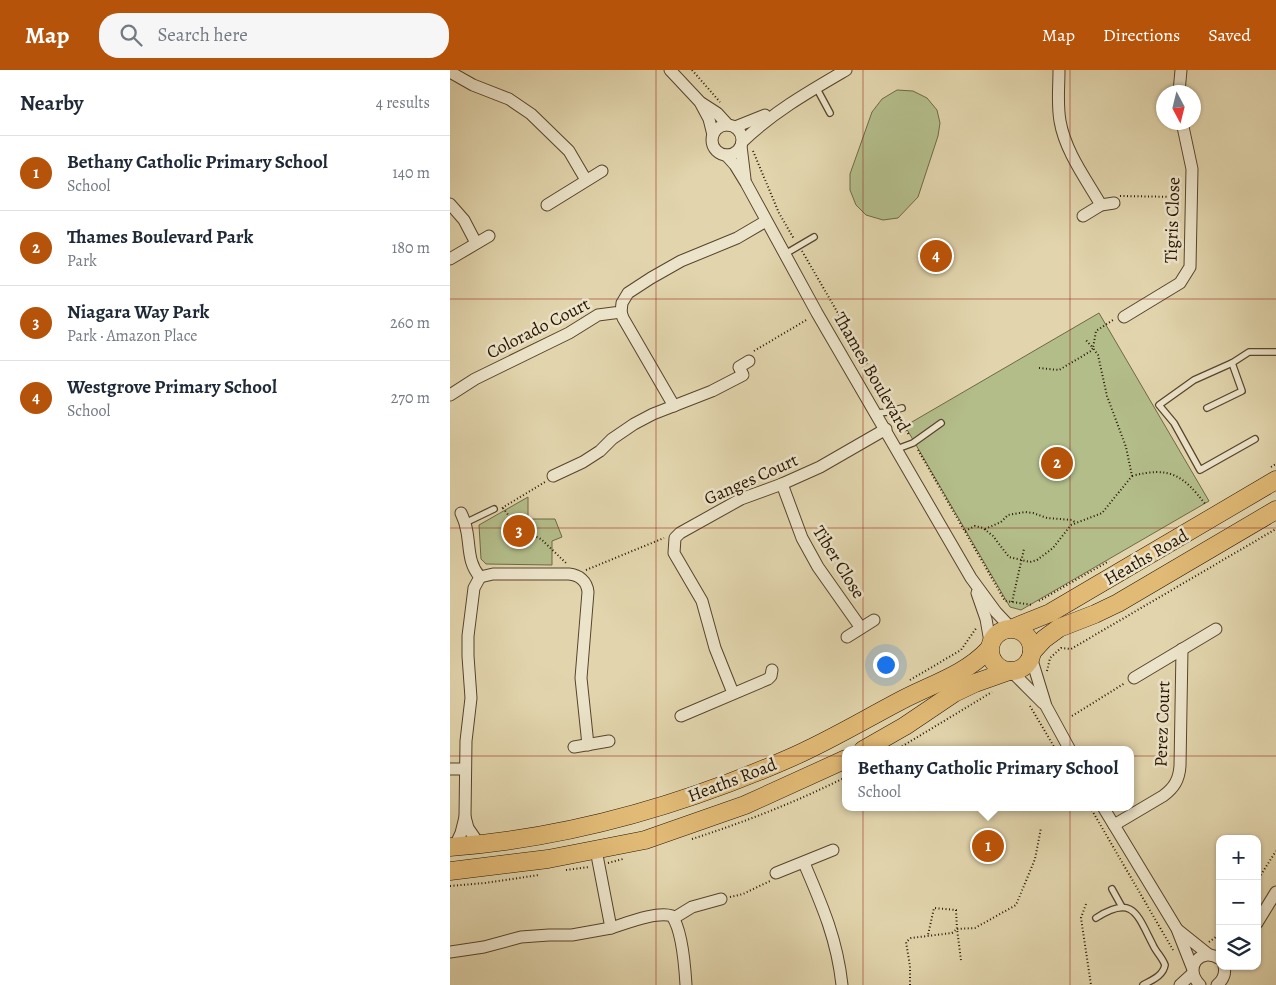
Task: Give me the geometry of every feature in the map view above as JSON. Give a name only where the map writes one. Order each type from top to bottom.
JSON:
[{"type":"main road","name":"Heaths Road","points":[[1012,628],[1037,620],[1056,609],[1272,475]]},
{"type":"main road","name":"Heaths Road","points":[[1032,655],[1044,639],[1059,628],[1096,614],[1118,603],[1276,510]]},
{"type":"main road","points":[[870,746],[905,726],[954,693],[975,683],[1023,667],[1032,655],[1030,639],[1025,634],[1012,628],[998,632],[990,645],[990,656],[993,662],[997,667],[1010,671]]},
{"type":"main road","name":"Heaths Road","points":[[452,846],[479,844],[582,826],[695,796],[790,758],[831,739],[900,701],[955,675],[977,661],[990,645]]},
{"type":"main road","name":"Heaths Road","points":[[450,871],[516,864],[645,840],[745,805],[842,761]]},
{"type":"main road","points":[[582,826],[590,832],[596,850]]},
{"type":"street","points":[[670,70],[700,102],[717,113],[741,134],[745,146]]},
{"type":"street","points":[[700,102],[709,119],[714,148],[726,155],[735,153],[745,146],[757,128],[816,87],[846,70]]},
{"type":"street","points":[[1059,70],[1059,106],[1062,130],[1068,146],[1107,204],[1083,216]]},
{"type":"street","points":[[1180,85],[1181,70]]},
{"type":"street","points":[[450,72],[473,85],[508,99],[530,114],[569,151],[586,180]]},
{"type":"street","points":[[713,135],[719,128],[732,126],[794,102]]},
{"type":"street","name":"Tigris Close","points":[[1124,317],[1174,287],[1187,274],[1191,261],[1192,169],[1184,130]]},
{"type":"street","name":"Thames Boulevard","points":[[745,146],[746,183]]},
{"type":"street","name":"Thames Boulevard","points":[[726,155],[735,165],[746,183],[817,313],[877,413],[970,578],[986,618],[990,645]]},
{"type":"street","points":[[546,205],[602,171]]},
{"type":"street","points":[[450,204],[464,220],[476,242]]},
{"type":"street","points":[[674,406],[623,318],[621,312],[622,303],[628,293],[681,261],[737,238],[766,221]]},
{"type":"street","points":[[450,259],[489,236]]},
{"type":"street","name":"Colorado Court","points":[[450,395],[484,375],[570,333],[598,315],[621,312]]},
{"type":"street","points":[[552,478],[600,451],[612,439],[634,424],[653,414],[712,391],[743,374],[744,364]]},
{"type":"street","name":"Ganges Court","points":[[674,541],[680,533],[741,499],[820,467],[886,429]]},
{"type":"street","name":"Tiber Close","points":[[782,484],[802,538],[818,568],[861,628]]},
{"type":"street","points":[[463,518],[470,558],[474,569],[480,577]]},
{"type":"street","points":[[674,541],[674,553],[702,601],[715,648],[733,693]]},
{"type":"street","points":[[452,846],[461,833],[465,817],[466,741],[471,698],[468,636],[474,588],[480,577],[492,574],[569,574],[579,577],[585,582],[588,589],[582,678],[588,745]]},
{"type":"street","name":"Thames Boulevard","points":[[970,578],[996,612],[1012,628]]},
{"type":"street","points":[[847,637],[874,620]]},
{"type":"street","name":"Perez Court","points":[[1134,678],[1216,630]]},
{"type":"street","name":"Perez Court","points":[[1114,826],[1170,791],[1177,781],[1180,766],[1182,649]]},
{"type":"street","points":[[1032,655],[1046,706],[1068,746]]},
{"type":"street","points":[[1010,671],[1046,706]]},
{"type":"street","points":[[681,717],[768,679]]},
{"type":"street","points":[[574,747],[609,741]]},
{"type":"street","points":[[450,769],[465,769]]},
{"type":"street","points":[[1105,811],[1177,929],[1194,979],[1200,985]]},
{"type":"street","points":[[465,817],[468,828],[479,844]]},
{"type":"street","points":[[596,850],[611,928]]},
{"type":"street","points":[[776,873],[833,850]]},
{"type":"street","points":[[804,863],[835,941],[842,985]]},
{"type":"street","points":[[1261,916],[1276,892]]},
{"type":"street","points":[[674,918],[692,907],[720,899]]},
{"type":"street","points":[[450,952],[484,947],[521,937],[572,935],[669,915],[674,918],[677,927],[686,985]]},
{"type":"street","points":[[1177,929],[1216,961]]},
{"type":"street","points":[[1180,985],[1192,971],[1198,958],[1216,963]]},
{"type":"street","points":[[1217,985],[1222,980],[1221,970]]},
{"type":"lane","points":[[816,87],[830,113]]},
{"type":"lane","points":[[785,254],[814,237]]},
{"type":"lane","points":[[1255,440],[1200,470],[1174,423],[1159,405],[1194,380],[1232,363],[1249,352],[1276,352]]},
{"type":"lane","points":[[1207,408],[1242,391],[1232,363]]},
{"type":"lane","points":[[877,413],[902,408]]},
{"type":"lane","points":[[897,449],[914,443],[941,422]]},
{"type":"lane","points":[[463,518],[494,510]]},
{"type":"lane","points":[[1112,889],[1122,907]]},
{"type":"lane","points":[[1096,918],[1109,910],[1122,907],[1131,910],[1137,915],[1164,965],[1163,972],[1159,976],[1143,985]]},
{"type":"path","points":[[692,70],[725,107]]},
{"type":"path","points":[[745,146],[779,213],[1005,601],[1033,605],[1112,560]]},
{"type":"path","points":[[1107,204],[1108,197],[1114,195],[1192,197]]},
{"type":"path","points":[[744,364],[743,359],[811,317]]},
{"type":"path","points":[[1039,368],[1059,370],[1091,351],[1096,331],[1111,321],[1124,317]]},
{"type":"path","points":[[1085,339],[1098,354],[1107,396],[1126,446],[1132,476]]},
{"type":"path","points":[[1272,475],[1276,464]]},
{"type":"path","points":[[965,531],[975,526],[985,529],[1009,556],[1021,561],[1030,562],[1053,548],[1071,526],[1102,514],[1132,476],[1145,473],[1170,473],[1188,484],[1206,505],[1208,504]]},
{"type":"path","points":[[494,510],[503,508],[552,478]]},
{"type":"path","points":[[503,508],[518,528],[541,540],[569,565]]},
{"type":"path","points":[[985,529],[1001,522],[1008,515],[1025,512],[1047,518],[1072,520],[1077,523]]},
{"type":"path","points":[[1046,673],[1050,658],[1062,648],[1070,649],[1276,529]]},
{"type":"path","points":[[579,577],[588,568],[663,537],[674,541]]},
{"type":"path","points":[[1012,602],[1024,548]]},
{"type":"path","points":[[906,682],[962,650],[980,623]]},
{"type":"path","points":[[1072,716],[1134,678]]},
{"type":"path","points":[[903,746],[992,694],[993,690],[988,691]]},
{"type":"path","points":[[1030,705],[1054,746]]},
{"type":"path","points":[[1092,811],[1174,952]]},
{"type":"path","points":[[910,985],[910,966],[906,942],[911,938],[975,928],[1016,905],[1035,859],[1041,828]]},
{"type":"path","points":[[1258,880],[1276,851]]},
{"type":"path","points":[[720,899],[743,894],[757,888],[777,877],[776,873]]},
{"type":"path","points":[[1086,904],[1081,918],[1091,985]]},
{"type":"path","points":[[928,936],[934,908],[956,910],[961,960]]},
{"type":"green space","points":[[897,90],[913,91],[927,98],[937,110],[940,123],[938,136],[918,197],[898,218],[883,220],[866,215],[856,205],[850,190],[850,174],[872,112],[882,99]]},
{"type":"green space","points":[[1099,313],[1209,501],[1021,610],[1010,607],[905,426]]},
{"type":"green space","points":[[528,497],[528,519],[555,519],[562,537],[552,541],[552,565],[486,564],[481,559],[479,525]]},
{"type":"place","name":"Westgrove Primary School","points":[[936,256]]},
{"type":"place","name":"Thames Boulevard Park","points":[[1057,463]]},
{"type":"place","name":"Niagara Way Park","points":[[519,531]]},
{"type":"place","name":"Bethany Catholic Primary School","points":[[988,846]]}]
